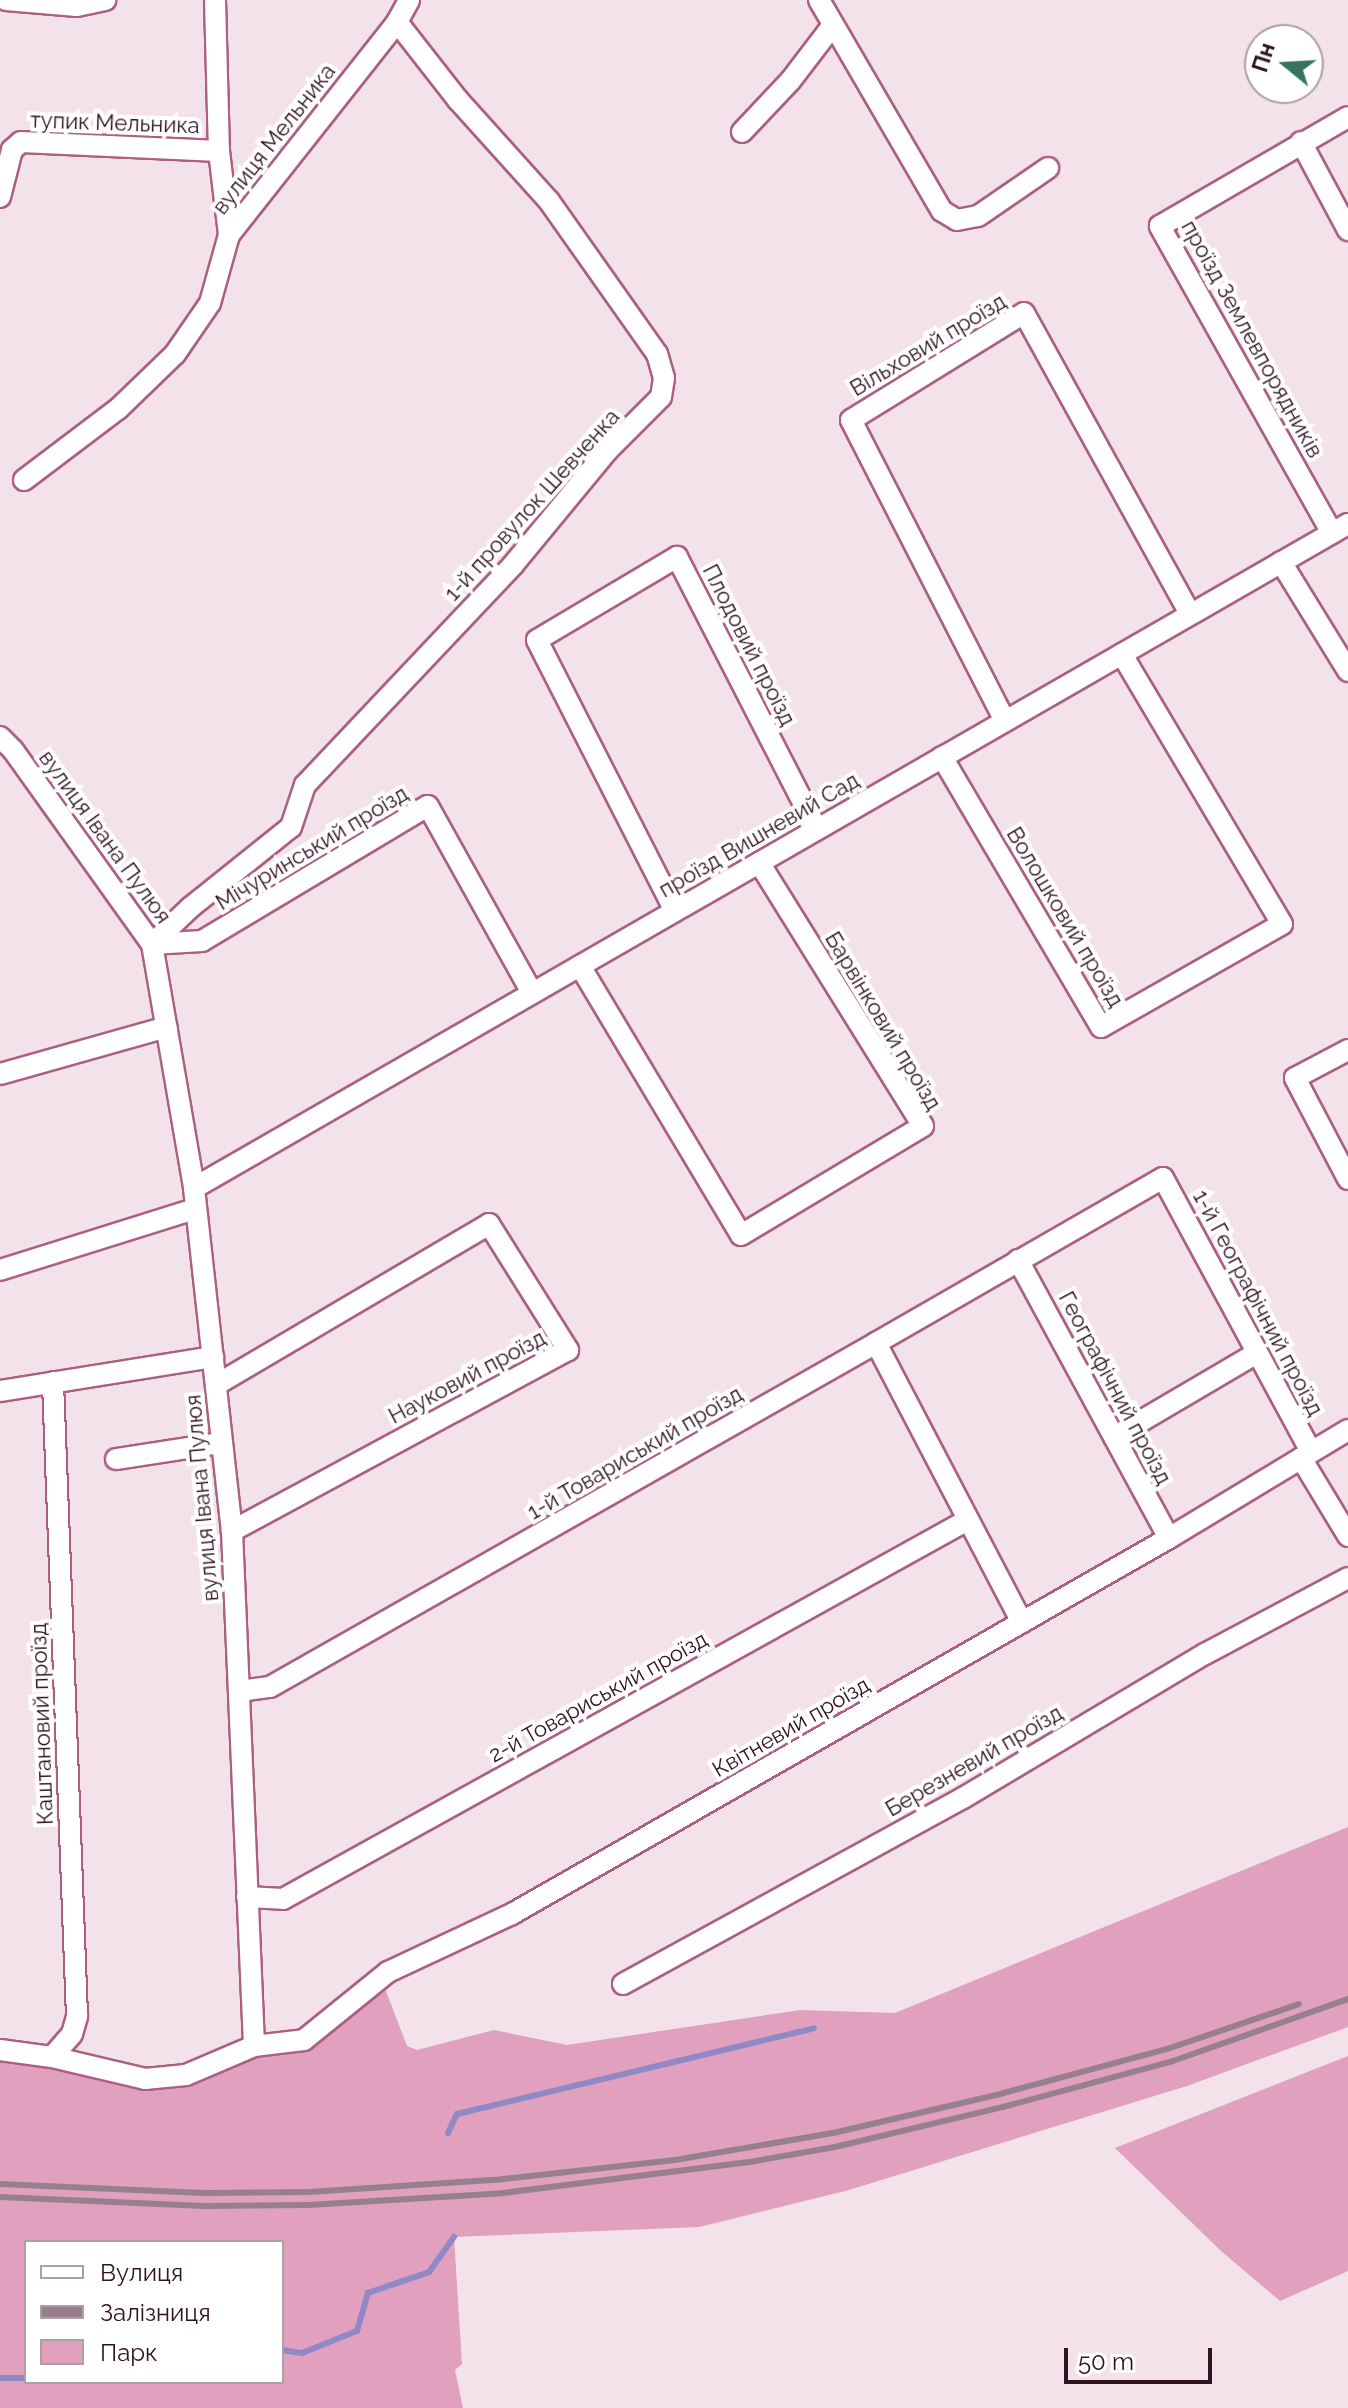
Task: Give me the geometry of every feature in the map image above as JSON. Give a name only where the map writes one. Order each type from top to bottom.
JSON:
[{"type":"street","points":[[6,0],[77,6],[105,0]]},
{"type":"street","points":[[215,0],[219,151],[229,235]]},
{"type":"street","name":"вулиця Мельника","points":[[24,480],[118,409],[175,354],[210,303],[229,235],[397,22],[409,0]]},
{"type":"street","points":[[819,0],[942,211],[957,220],[978,216],[1048,168]]},
{"type":"street","name":"1-й провулок Шевченка","points":[[152,944],[191,907],[291,827],[305,785],[513,565],[607,451],[661,397],[664,378],[657,354],[549,201],[458,100],[397,22]]},
{"type":"street","points":[[742,132],[791,80],[833,25]]},
{"type":"street","name":"проїзд Землевпорядників","points":[[1340,528],[1160,226],[1348,117]]},
{"type":"street","name":"тупик Мельника","points":[[0,197],[12,150],[21,142],[219,151]]},
{"type":"street","points":[[1301,142],[1348,230]]},
{"type":"street","name":"Вільховий проїзд","points":[[1005,721],[851,420],[1024,313],[1190,614]]},
{"type":"street","name":"проїзд Вишневий Сад","points":[[194,1188],[1340,528]]},
{"type":"street","name":"Плодовий проїзд","points":[[675,911],[537,640],[677,557],[817,829]]},
{"type":"street","points":[[1281,562],[1348,671]]},
{"type":"street","name":"Волошковий проїзд","points":[[942,757],[1101,1027],[1282,924],[1122,654]]},
{"type":"street","name":"вулиця Івана Пулюя","points":[[0,737],[13,750],[152,944],[194,1188],[232,1531],[254,2046]]},
{"type":"street","name":"Мічуринський проїзд","points":[[152,944],[202,941],[428,806],[532,993]]},
{"type":"street","name":"Барвінковий проїзд","points":[[580,966],[741,1235],[923,1126],[759,863]]},
{"type":"street","points":[[0,1074],[167,1027]]},
{"type":"street","points":[[1348,1050],[1295,1078],[1348,1179]]},
{"type":"street","name":"1-й Географічний проїзд","points":[[1018,1260],[1163,1178],[1257,1353],[1306,1455]]},
{"type":"street","points":[[0,1270],[195,1209]]},
{"type":"street","name":"Науковий проїзд","points":[[216,1385],[489,1224],[568,1350],[232,1531]]},
{"type":"street","points":[[1018,1260],[876,1343],[1022,1622]]},
{"type":"street","name":"Географічний проїзд","points":[[1018,1260],[1169,1538]]},
{"type":"street","name":"1-й Товариський проїзд","points":[[240,1691],[270,1687],[876,1343]]},
{"type":"street","points":[[1114,1437],[1257,1353]]},
{"type":"street","points":[[0,1391],[213,1357]]},
{"type":"street","name":"Каштановий проїзд","points":[[52,2057],[72,2034],[77,2016],[53,1382]]},
{"type":"street","name":"Квітневий проїзд","points":[[254,2046],[304,2040],[388,1972],[512,1914],[1169,1538],[1348,1430]]},
{"type":"street","points":[[116,1459],[221,1443]]},
{"type":"street","points":[[1306,1455],[1348,1536]]},
{"type":"street","name":"2-й Товариський проїзд","points":[[247,1897],[283,1899],[968,1520]]},
{"type":"street","name":"Березневий проїзд","points":[[623,1984],[963,1798],[1205,1654],[1348,1578]]},
{"type":"street","points":[[0,2050],[52,2057],[131,2076],[159,2079],[186,2075],[254,2046]]},
{"type":"green space","points":[[1348,1827],[1348,2027],[1187,2086],[849,2190],[699,2227],[454,2237],[462,2364],[455,2370],[463,2408],[0,2408],[0,2050],[131,2076],[304,2040],[381,1978],[407,2046],[417,2050],[494,2030],[567,2045],[800,2010],[895,2013]]},
{"type":"green space","points":[[1348,2056],[1348,2271],[1280,2301],[1221,2251],[1115,2148]]},
{"type":"waterway","points":[[448,2133],[457,2114],[814,2028]]},
{"type":"waterway","points":[[284,2350],[302,2353],[357,2331],[368,2293],[429,2272],[454,2237]]},
{"type":"waterway","points":[[0,2378],[24,2378]]},
{"type":"railway","points":[[0,2197],[210,2206],[309,2205],[503,2193],[755,2161],[835,2147],[1003,2107],[1173,2061],[1348,1999]]},
{"type":"railway","points":[[0,2184],[210,2193],[309,2192],[503,2179],[675,2160],[833,2133],[1000,2094],[1170,2048],[1299,2004]]}]
